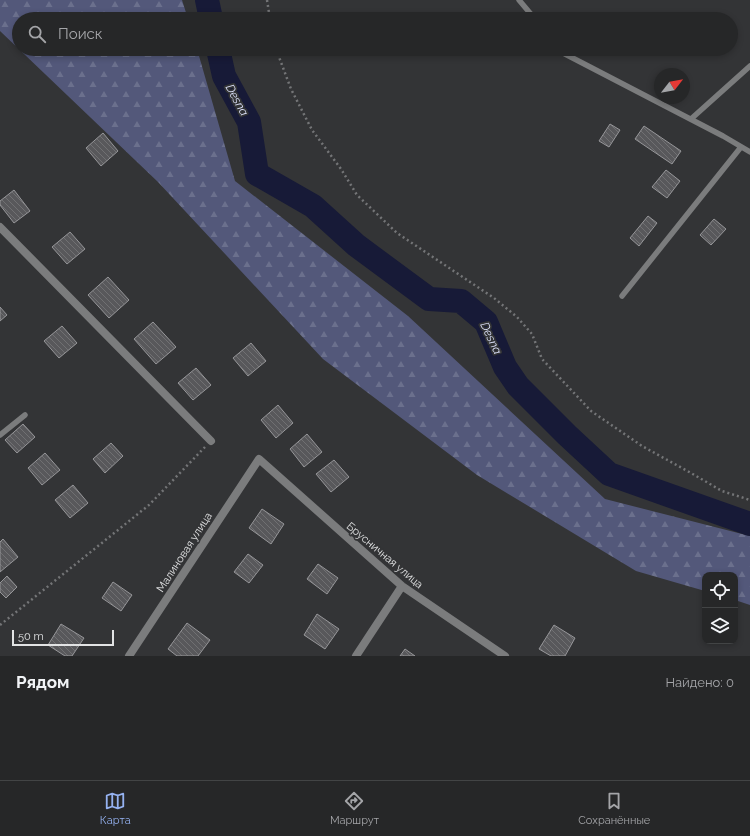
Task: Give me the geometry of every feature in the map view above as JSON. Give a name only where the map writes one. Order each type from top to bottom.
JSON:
[{"type":"street","points":[[0,227],[211,441]]},
{"type":"street","name":"Брусничная улица","points":[[259,459],[402,586],[505,656]]},
{"type":"street","name":"Малиновая улица","points":[[129,656],[259,459]]},
{"type":"street","points":[[356,656],[402,586]]},
{"type":"lane","points":[[519,0],[529,12]]},
{"type":"lane","points":[[569,56],[723,136],[750,152]]},
{"type":"lane","points":[[691,120],[750,66]]},
{"type":"lane","points":[[622,296],[741,147]]},
{"type":"lane","points":[[0,435],[24,415]]},
{"type":"path","points":[[267,0],[269,12]]},
{"type":"path","points":[[279,56],[291,89],[312,130],[341,169],[357,195],[397,233],[494,298],[517,317],[532,334],[542,359],[591,411],[642,446],[722,492],[750,500]]},
{"type":"path","points":[[0,625],[149,505],[211,441]]},
{"type":"green space","points":[[0,0],[182,0],[186,12],[12,12],[12,42],[0,31]]},
{"type":"green space","points":[[26,56],[199,56],[235,181],[408,316],[605,499],[750,536],[750,605],[738,601],[738,572],[702,572],[702,590],[636,571],[477,475],[323,359],[158,182]]},
{"type":"building","points":[[610,124],[620,130],[609,147],[599,141]]},
{"type":"building","points":[[644,126],[681,151],[672,164],[635,139]]},
{"type":"building","points":[[103,133],[118,151],[101,166],[86,148]]},
{"type":"building","points":[[666,170],[680,181],[667,198],[652,187]]},
{"type":"building","points":[[14,190],[30,211],[14,223],[0,205],[0,201]]},
{"type":"building","points":[[648,216],[657,223],[639,246],[630,238]]},
{"type":"building","points":[[714,219],[726,229],[711,245],[700,235]]},
{"type":"building","points":[[70,232],[85,249],[67,264],[52,247]]},
{"type":"building","points":[[108,277],[129,300],[109,318],[88,295]]},
{"type":"building","points":[[0,307],[7,315],[0,321]]},
{"type":"building","points":[[153,322],[176,347],[156,364],[134,339]]},
{"type":"building","points":[[62,326],[77,343],[59,358],[44,341]]},
{"type":"building","points":[[251,343],[266,361],[248,376],[233,358]]},
{"type":"building","points":[[196,368],[211,385],[193,400],[178,383]]},
{"type":"building","points":[[278,405],[293,423],[276,438],[261,420]]},
{"type":"building","points":[[23,424],[35,437],[17,453],[5,440]]},
{"type":"building","points":[[307,434],[322,452],[304,467],[290,449]]},
{"type":"building","points":[[111,443],[123,456],[105,473],[93,459]]},
{"type":"building","points":[[45,453],[60,470],[42,485],[28,468]]},
{"type":"building","points":[[334,460],[349,477],[331,492],[316,474]]},
{"type":"building","points":[[73,485],[88,503],[70,518],[55,500]]},
{"type":"building","points":[[262,509],[284,524],[271,544],[249,528]]},
{"type":"building","points":[[3,539],[18,557],[0,572],[0,542]]},
{"type":"building","points":[[248,554],[263,565],[249,583],[234,572]]},
{"type":"building","points":[[318,564],[338,578],[327,594],[307,579]]},
{"type":"building","points":[[7,576],[17,587],[6,598],[0,592],[0,583]]},
{"type":"building","points":[[113,582],[132,595],[121,611],[102,598]]},
{"type":"building","points":[[317,614],[339,629],[325,649],[304,635]]},
{"type":"building","points":[[187,623],[210,640],[198,656],[177,656],[168,649]]},
{"type":"building","points":[[61,624],[84,638],[72,656],[65,656],[48,645]]},
{"type":"building","points":[[554,625],[575,638],[565,656],[551,656],[539,649]]},
{"type":"building","points":[[405,649],[415,656],[400,656]]},
{"type":"waterway","name":"Desna","points":[[207,0],[210,12]]},
{"type":"waterway","name":"Desna","points":[[220,56],[224,76],[249,122],[257,174],[313,206],[356,245],[429,299],[461,301],[486,322],[505,367],[518,386],[609,474],[750,524]]}]
